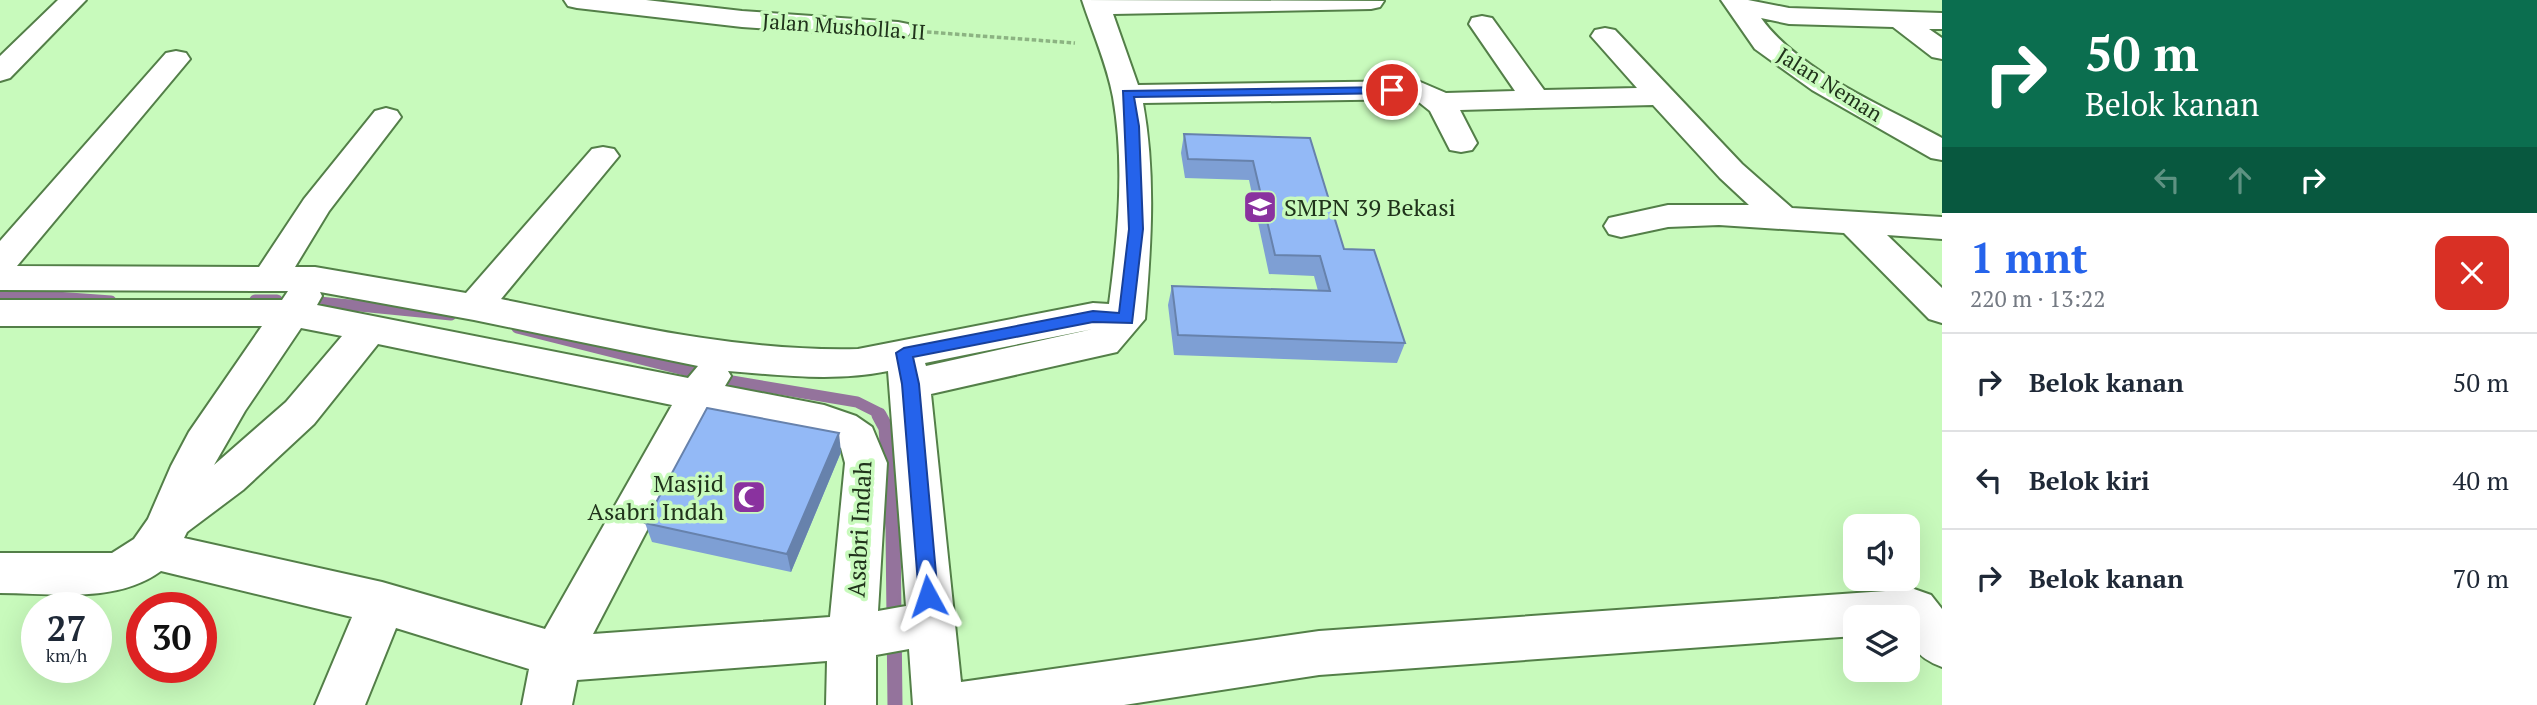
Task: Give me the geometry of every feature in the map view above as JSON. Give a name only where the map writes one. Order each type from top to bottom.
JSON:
[{"type":"street","points":[[0,72],[73,0]]},
{"type":"street","name":"Jalan Musholla. II","points":[[577,0],[742,19],[898,30]]},
{"type":"street","points":[[0,278],[315,279],[474,307],[724,357],[820,364],[858,363],[907,369],[1104,342],[1126,319],[1136,229],[1132,126],[1127,94],[1096,3],[1371,1]]},
{"type":"street","points":[[1736,3],[1789,16],[1897,13],[1942,21]]},
{"type":"street","name":"Jalan Neman","points":[[1736,3],[1751,26],[1773,50],[1822,84],[1942,151]]},
{"type":"street","points":[[1897,13],[1942,51]]},
{"type":"street","points":[[1482,24],[1536,100]]},
{"type":"street","points":[[1605,36],[1731,171],[1785,220]]},
{"type":"street","points":[[0,263],[176,59]]},
{"type":"street","points":[[1127,94],[1418,90],[1435,96],[1441,102],[1461,143]]},
{"type":"street","points":[[1441,102],[1663,96]]},
{"type":"street","points":[[268,279],[316,206],[386,117]]},
{"type":"street","points":[[474,307],[603,156]]},
{"type":"street","points":[[1621,226],[1692,214],[1942,228]]},
{"type":"street","points":[[1854,223],[1942,310]]},
{"type":"street","points":[[162,535],[198,456],[237,391],[315,279]]},
{"type":"street","name":"Asabri Indah","points":[[0,313],[292,313],[824,421],[850,430],[861,442],[866,463],[893,630],[851,705]]},
{"type":"street","points":[[6,581],[113,573],[130,568],[162,535],[300,413],[370,328]]},
{"type":"street","points":[[547,705],[557,655],[697,397],[724,357]]},
{"type":"street","points":[[907,369],[893,630],[938,705]]},
{"type":"street","points":[[162,535],[557,655],[580,658],[893,630]]},
{"type":"street","points":[[340,705],[382,603]]},
{"type":"street","points":[[964,705],[1319,653],[1933,621]]},
{"type":"path","name":"Jalan Musholla. II","points":[[898,30],[1111,46]]},
{"type":"building","points":[[1184,134],[1310,138],[1344,249],[1374,250],[1405,343],[1178,335],[1172,286],[1330,291],[1320,256],[1275,255],[1253,161],[1188,159]]},
{"type":"building","name":"Masjid Asabri Indah","points":[[707,408],[839,433],[787,554],[645,523]]},
{"type":"waterway","points":[[0,293],[111,301]]},
{"type":"waterway","points":[[255,300],[277,300]]},
{"type":"waterway","points":[[319,302],[451,315]]},
{"type":"waterway","points":[[517,328],[700,374]]},
{"type":"waterway","points":[[720,379],[857,402],[877,412],[880,417]]},
{"type":"waterway","points":[[879,415],[886,428],[893,530],[895,705]]},
{"type":"place","name":"SMPN 39 Bekasi","points":[[1260,207]]},
{"type":"place","name":"Masjid Asabri Indah","points":[[749,497]]},
{"type":"route","points":[[928,596],[910,384],[904,353],[1093,316],[1126,319],[1136,229],[1132,126],[1127,94],[1392,90]]}]
